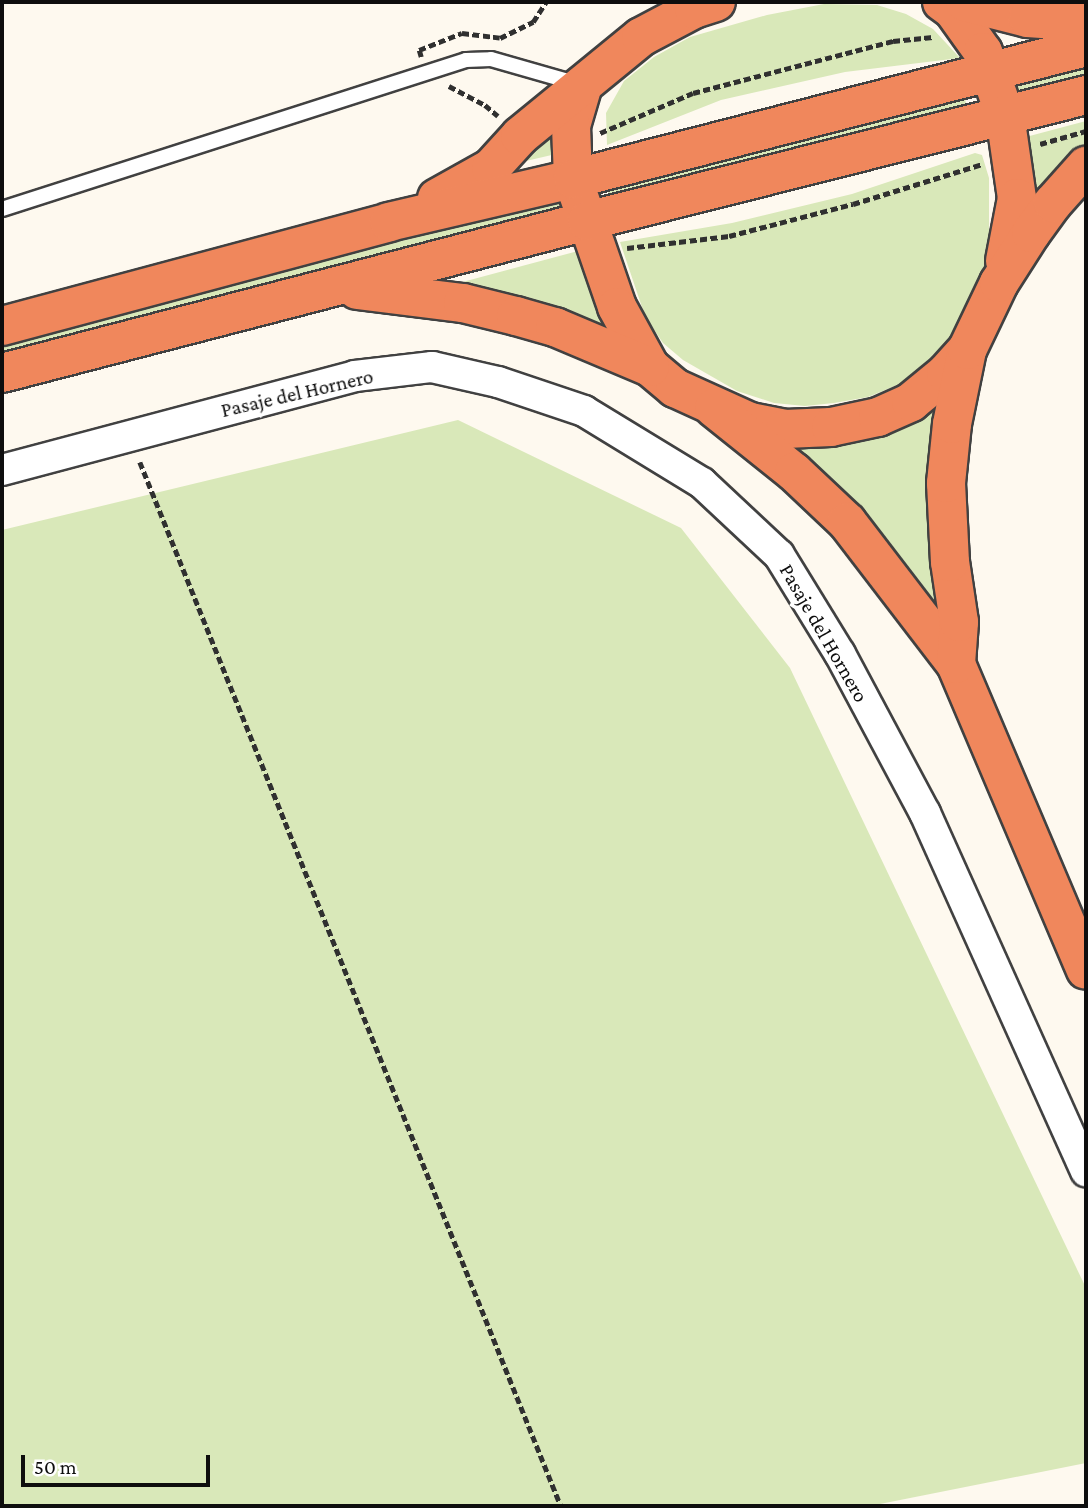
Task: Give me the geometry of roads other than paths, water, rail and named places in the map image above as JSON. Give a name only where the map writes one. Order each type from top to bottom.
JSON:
[{"type":"highway","points":[[390,222],[491,168],[520,136],[583,85],[651,24],[716,2]]},
{"type":"highway","points":[[942,2],[969,17],[1086,22]]},
{"type":"highway","points":[[969,17],[1005,115],[1017,198],[999,283]]},
{"type":"highway","points":[[6,323],[390,222],[572,163],[989,72],[1086,47]]},
{"type":"highway","points":[[583,85],[571,126],[572,163],[587,220],[617,307],[650,367]]},
{"type":"highway","points":[[2,373],[334,289],[587,220],[1086,95]]},
{"type":"highway","points":[[956,664],[960,622],[950,562],[946,483],[952,424],[967,349],[999,283],[1052,203],[1086,166]]},
{"type":"highway","points":[[334,289],[463,303],[555,327],[650,367],[675,388],[714,408],[750,422],[785,429],[831,427],[878,417],[911,402],[946,373],[967,349]]},
{"type":"highway","points":[[714,408],[794,472],[847,522],[956,664],[1086,970]]},
{"type":"street","name":"Pasaje del Hornero","points":[[2,470],[355,376],[432,367],[498,382],[584,411],[702,483],[779,555],[840,654],[925,813],[1086,1171]]},
{"type":"lane","points":[[2,209],[466,60],[491,60],[583,85]]}]
